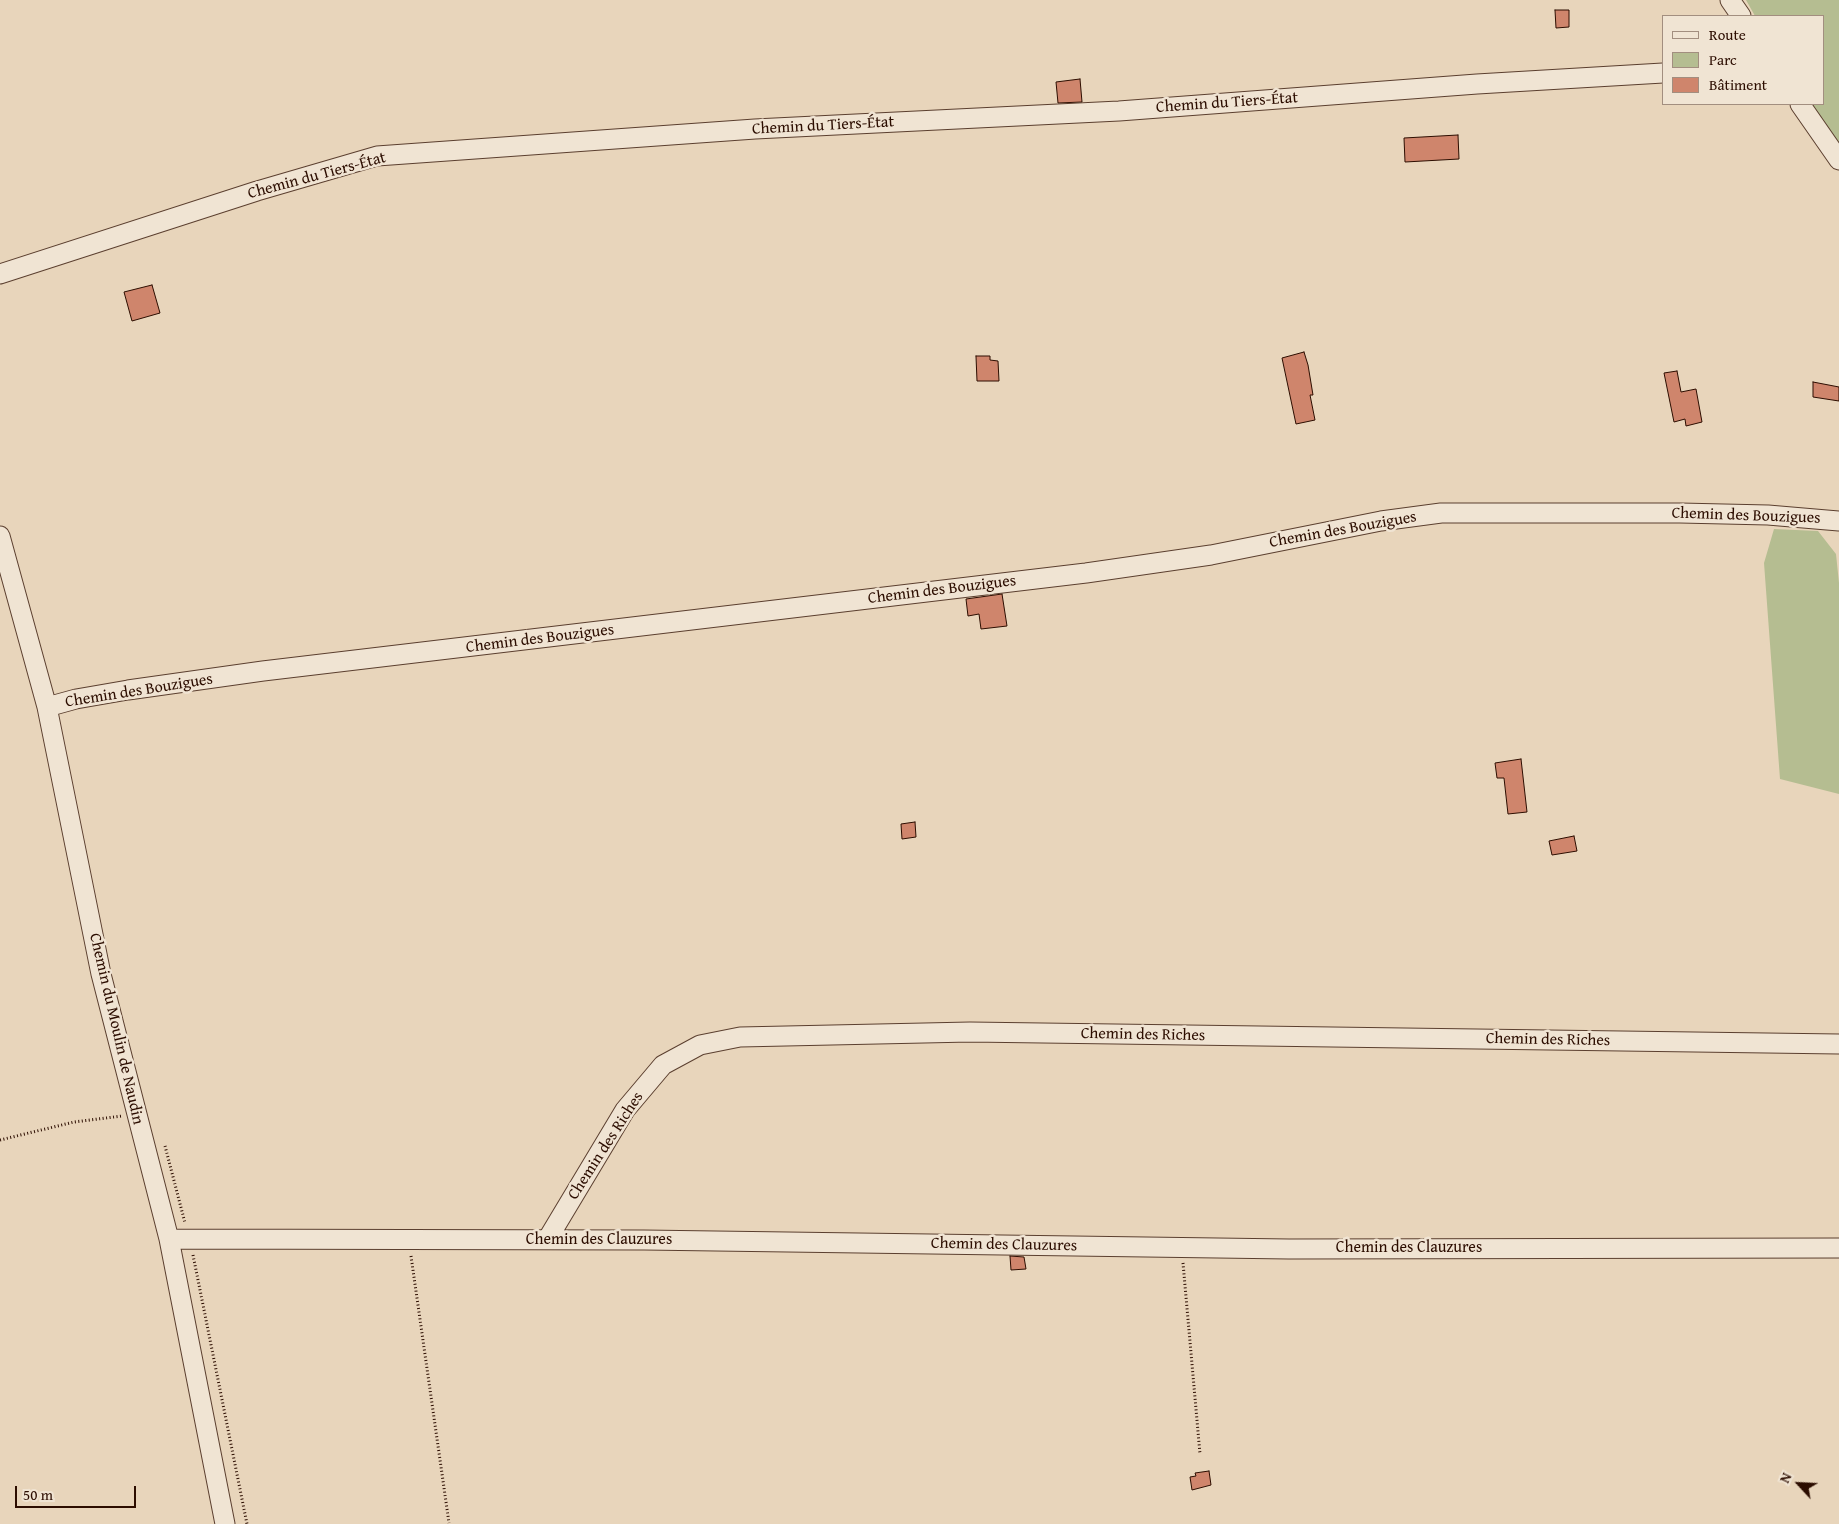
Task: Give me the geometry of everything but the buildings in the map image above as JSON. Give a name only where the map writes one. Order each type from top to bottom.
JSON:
[{"type":"street","points":[[1730,0],[1740,15]]},
{"type":"street","name":"Chemin du Tiers-État","points":[[0,274],[257,191],[377,156],[755,129],[1119,111],[1477,84],[1662,73]]},
{"type":"street","points":[[1801,105],[1839,160]]},
{"type":"street","name":"Chemin des Bouzigues","points":[[47,707],[119,692],[264,671],[1086,573],[1211,555],[1381,521],[1441,514],[1690,513],[1768,515],[1839,521]]},
{"type":"street","name":"Chemin du Moulin de Naudin","points":[[0,536],[47,707],[102,974],[169,1239],[225,1524]]},
{"type":"street","name":"Chemin des Riches","points":[[547,1240],[625,1110],[663,1064],[700,1045],[740,1037],[970,1032],[1839,1044]]},
{"type":"street","name":"Chemin des Clauzures","points":[[169,1239],[547,1240],[1182,1247],[1839,1248]]},
{"type":"path","points":[[0,1140],[74,1122],[136,1114]]},
{"type":"path","points":[[410,1239],[449,1523]]},
{"type":"path","points":[[1182,1247],[1200,1454]]},
{"type":"green space","points":[[1746,0],[1839,0],[1839,146],[1810,105],[1824,105],[1824,15],[1754,15]]},
{"type":"green space","points":[[1774,529],[1818,531],[1836,554],[1839,583],[1839,794],[1780,779],[1764,563]]}]
